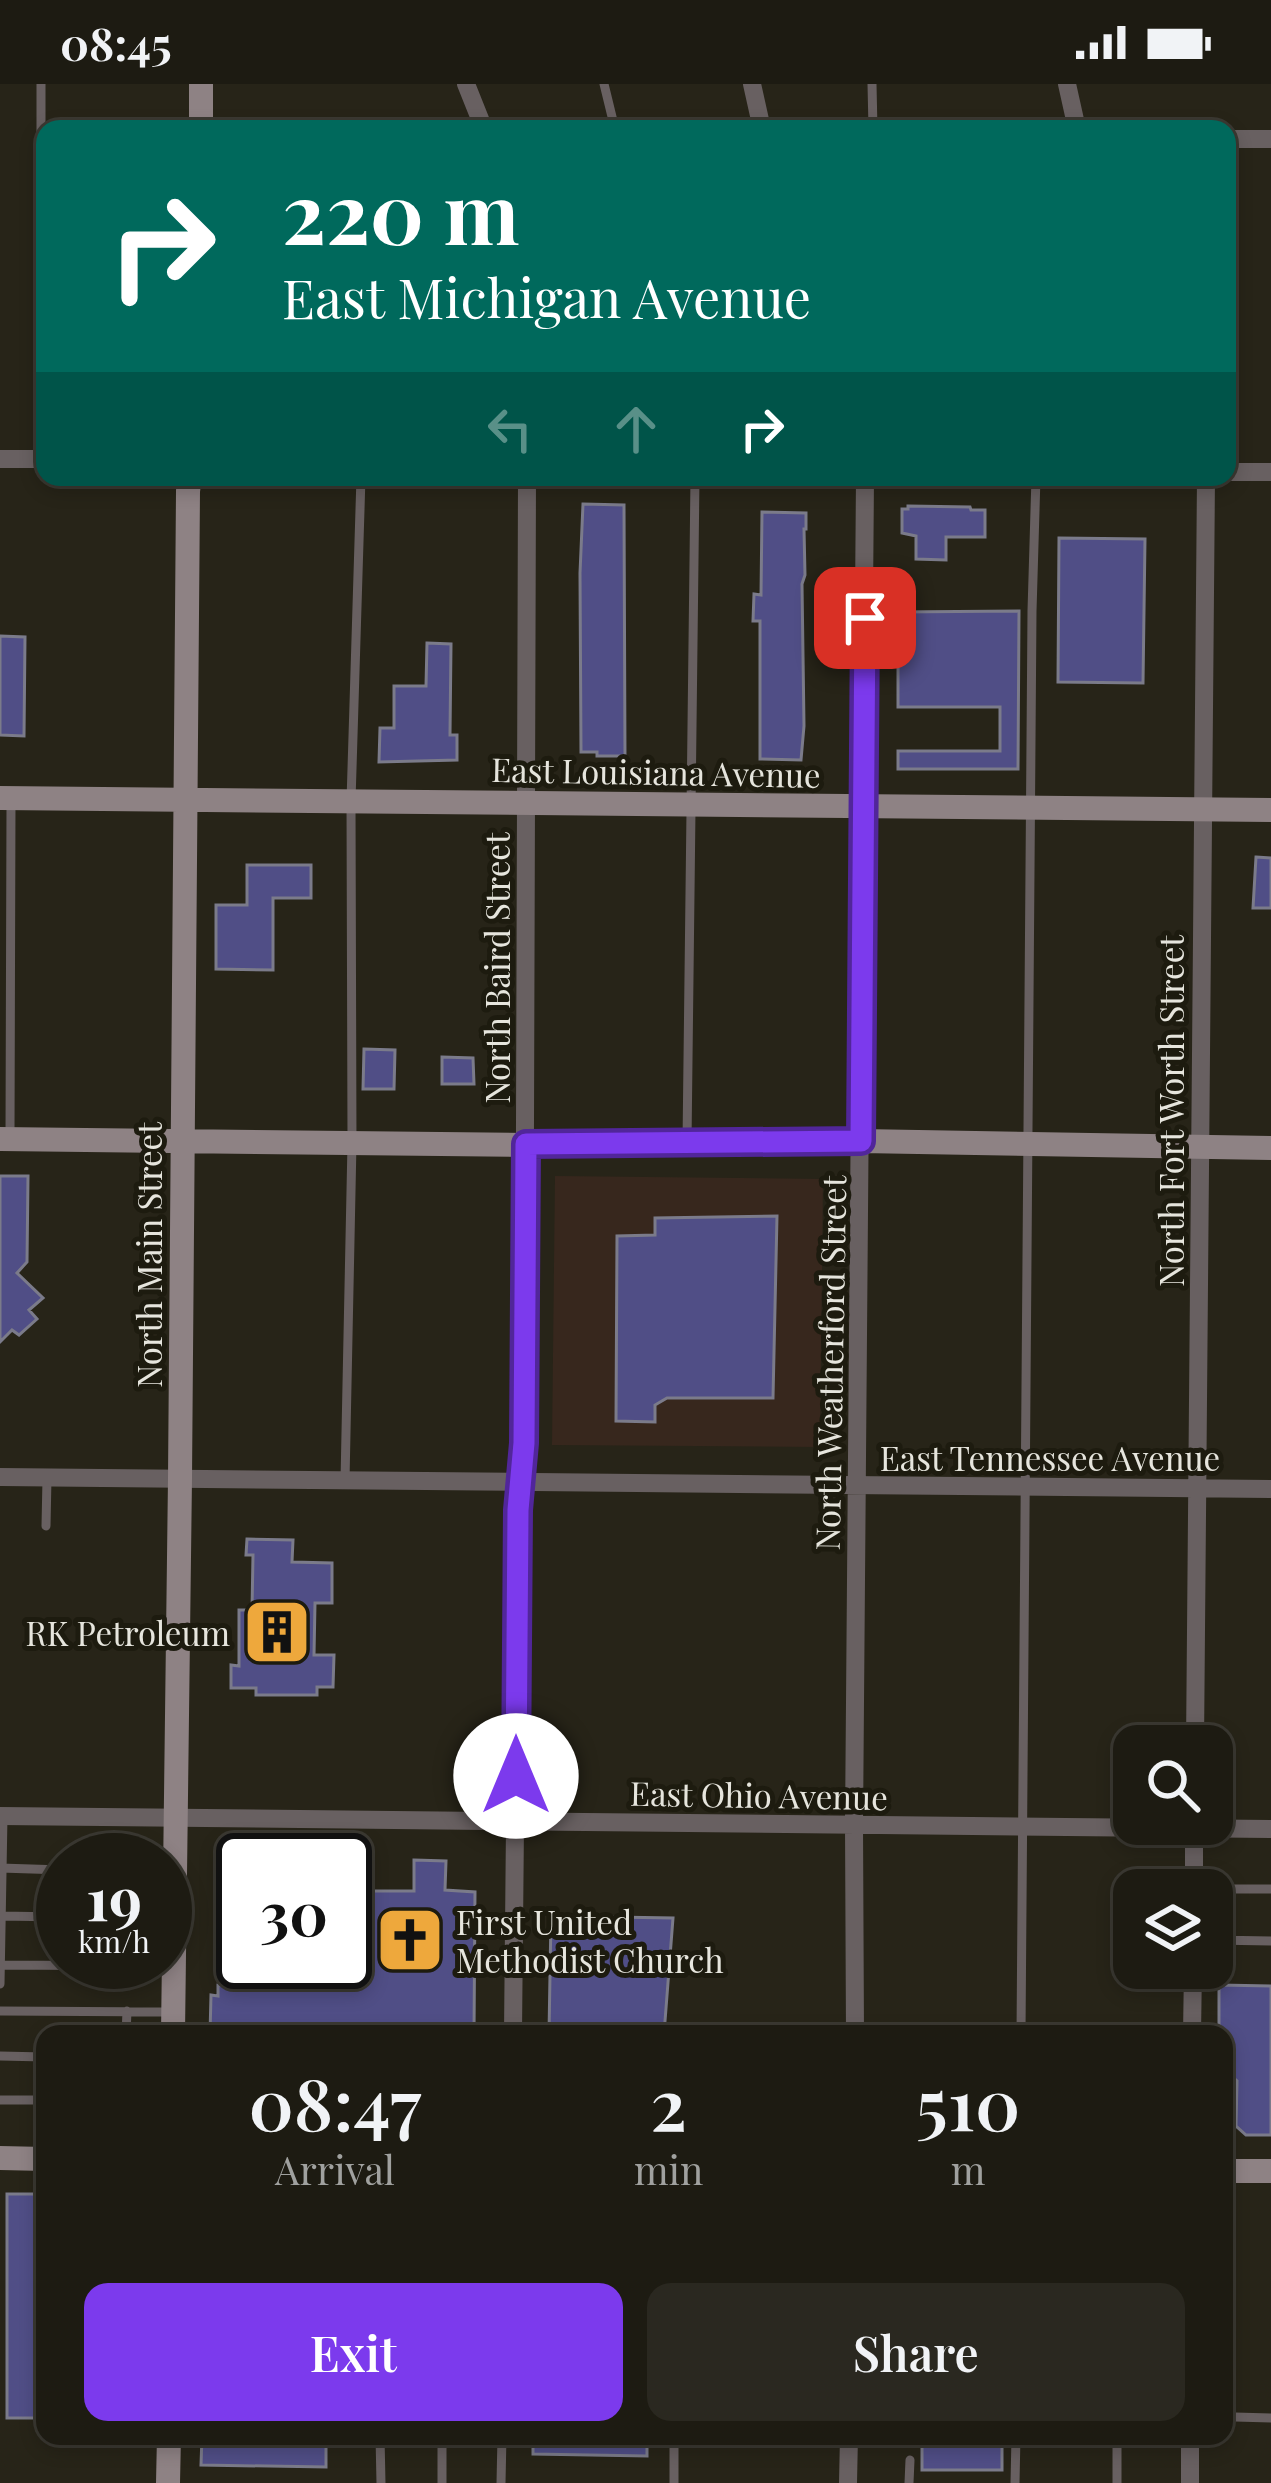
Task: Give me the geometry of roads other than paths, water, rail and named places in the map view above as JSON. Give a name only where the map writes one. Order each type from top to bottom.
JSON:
[{"type":"street","points":[[201,84],[201,120]]},
{"type":"street","points":[[466,84],[480,120]]},
{"type":"street","points":[[752,84],[760,120]]},
{"type":"street","points":[[1067,84],[1075,120]]},
{"type":"street","points":[[1236,139],[1271,139]]},
{"type":"street","points":[[0,459],[36,459]]},
{"type":"street","points":[[1236,472],[1271,472]]},
{"type":"street","name":"North Main Street","points":[[174,1833],[189,486]]},
{"type":"street","name":"North Baird Street","points":[[513,2025],[518,1510],[524,1443],[527,486]]},
{"type":"street","name":"North Weatherford Street","points":[[855,2025],[865,486]]},
{"type":"street","name":"North Fort Worth Street","points":[[1195,1725],[1206,486]]},
{"type":"street","name":"East Louisiana Avenue","points":[[6,798],[1271,810]]},
{"type":"street","points":[[5,1139],[526,1144],[861,1141],[1271,1148]]},
{"type":"street","name":"East Tennessee Avenue","points":[[0,1478],[1271,1489]]},
{"type":"street","name":"East Ohio Avenue","points":[[2,1816],[1113,1826]]},
{"type":"street","name":"East Ohio Avenue","points":[[1233,1828],[1271,1829]]},
{"type":"street","name":"North Main Street","points":[[173,1989],[173,2023]]},
{"type":"street","points":[[1192,2025],[1193,1989]]},
{"type":"street","points":[[0,2158],[36,2159]]},
{"type":"street","points":[[1233,2171],[1271,2171]]},
{"type":"street","points":[[168,2483],[169,2445]]},
{"type":"street","points":[[848,2483],[849,2445]]},
{"type":"street","points":[[1190,2445],[1190,2483]]},
{"type":"lane","points":[[41,84],[41,120]]},
{"type":"lane","points":[[604,84],[613,120]]},
{"type":"lane","points":[[872,84],[873,120]]},
{"type":"lane","points":[[345,1481],[352,1143],[351,801],[361,486]]},
{"type":"lane","points":[[687,1143],[695,486]]},
{"type":"lane","points":[[1021,2025],[1036,486]]},
{"type":"lane","points":[[5,1139],[6,798]]},
{"type":"lane","points":[[46,1478],[46,1526]]},
{"type":"lane","points":[[0,1984],[2,1816]]},
{"type":"lane","points":[[1,1868],[36,1869]]},
{"type":"lane","points":[[1233,1889],[1271,1889]]},
{"type":"lane","points":[[1,1916],[36,1917]]},
{"type":"lane","points":[[1233,1940],[1271,1941]]},
{"type":"lane","points":[[0,1965],[36,1965]]},
{"type":"lane","points":[[0,2011],[127,2011],[173,2023]]},
{"type":"lane","points":[[126,2025],[127,2011]]},
{"type":"lane","points":[[0,2056],[36,2057]]},
{"type":"lane","points":[[0,2100],[36,2100]]},
{"type":"lane","points":[[1235,2417],[1271,2418]]},
{"type":"lane","points":[[380,2445],[381,2483]]},
{"type":"lane","points":[[442,2445],[442,2483]]},
{"type":"lane","points":[[501,2483],[502,2445]]},
{"type":"lane","points":[[674,2445],[674,2483]]},
{"type":"lane","points":[[1015,2483],[1016,2445]]},
{"type":"lane","points":[[1117,2445],[1117,2483]]},
{"type":"lane","points":[[909,2483],[910,2460]]},
{"type":"place","name":"RK Petroleum","points":[[277,1632]]},
{"type":"place","name":"First United Methodist Church","points":[[410,1940]]}]
